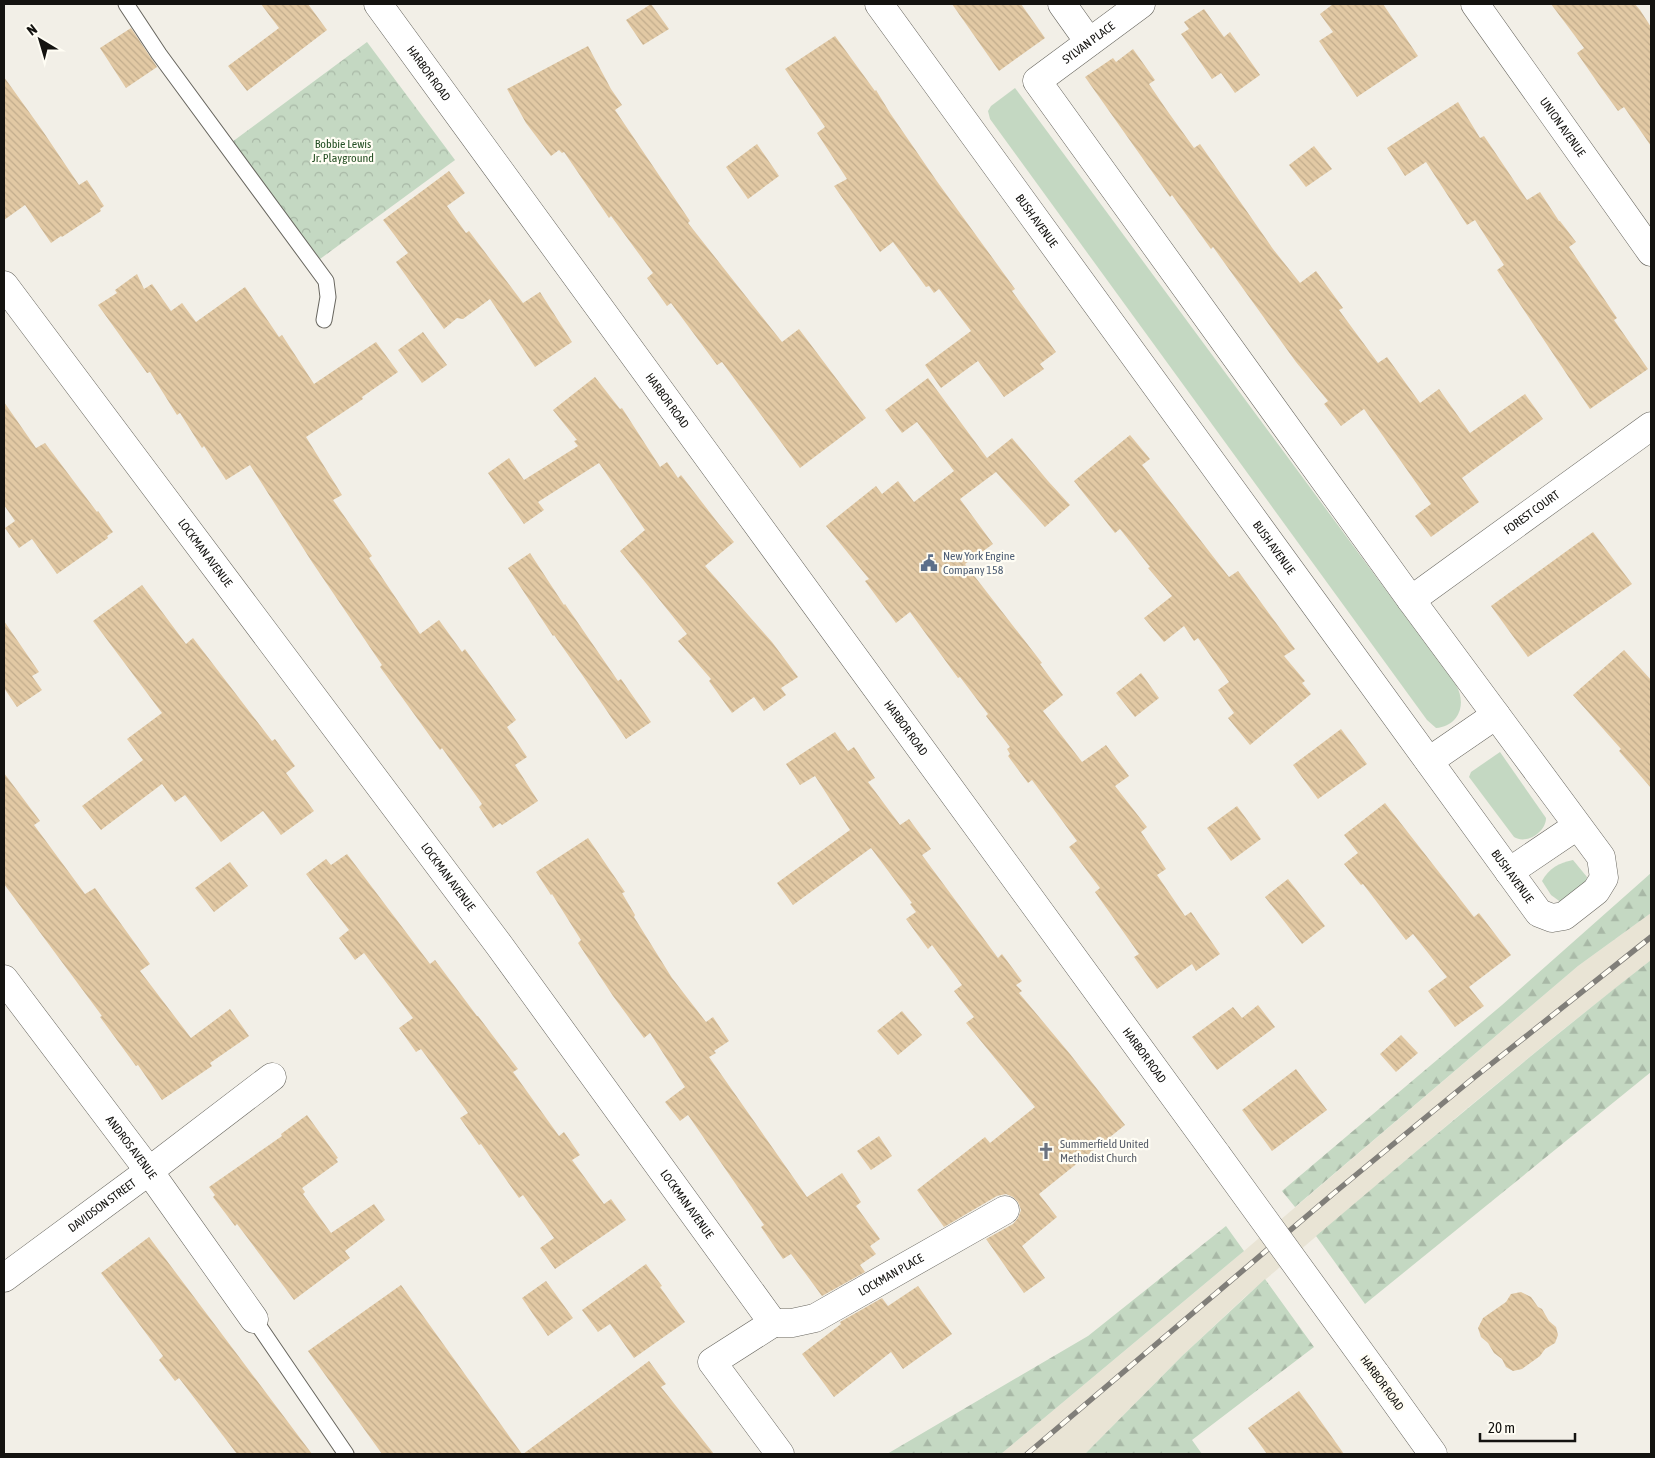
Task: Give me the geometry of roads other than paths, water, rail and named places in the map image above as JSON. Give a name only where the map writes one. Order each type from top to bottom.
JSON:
[{"type":"street","name":"HARBOR ROAD","points":[[378,4],[1433,1454]]},
{"type":"street","name":"BUSH AVENUE","points":[[879,4],[1539,913],[1552,918],[1569,913],[1596,891],[1604,878],[1600,857],[1411,600],[1037,81]]},
{"type":"street","points":[[1062,4],[1089,42]]},
{"type":"street","name":"SYLVAN PLACE","points":[[1037,81],[1141,4]]},
{"type":"street","name":"UNION AVENUE","points":[[1475,4],[1651,252]]},
{"type":"street","name":"LOCKMAN AVENUE","points":[[4,285],[493,937],[773,1323]]},
{"type":"street","name":"FOREST COURT","points":[[1411,600],[1651,426]]},
{"type":"street","points":[[1428,761],[1496,715]]},
{"type":"street","points":[[1509,872],[1577,826]]},
{"type":"street","name":"ANDROS AVENUE","points":[[4,979],[149,1171],[254,1319]]},
{"type":"street","name":"DAVIDSON STREET","points":[[4,1278],[149,1171],[272,1076]]},
{"type":"street","name":"LOCKMAN PLACE","points":[[773,1323],[792,1323],[815,1318],[1004,1210]]},
{"type":"street","points":[[773,1323],[712,1362],[780,1454]]},
{"type":"lane","points":[[126,4],[159,54],[326,281],[328,296],[324,320]]},
{"type":"lane","points":[[254,1319],[346,1454]]},
{"type":"railway","points":[[1027,1454],[1334,1193],[1471,1080],[1651,937]]},
{"type":"place","name":"New York Engine Company 158","points":[[929,563]]},
{"type":"place","name":"Summerfield United Methodist Church","points":[[1046,1151]]},
{"type":"park label","name":"Bobbie Lewis Jr. Playground","points":[[343,151]]}]
